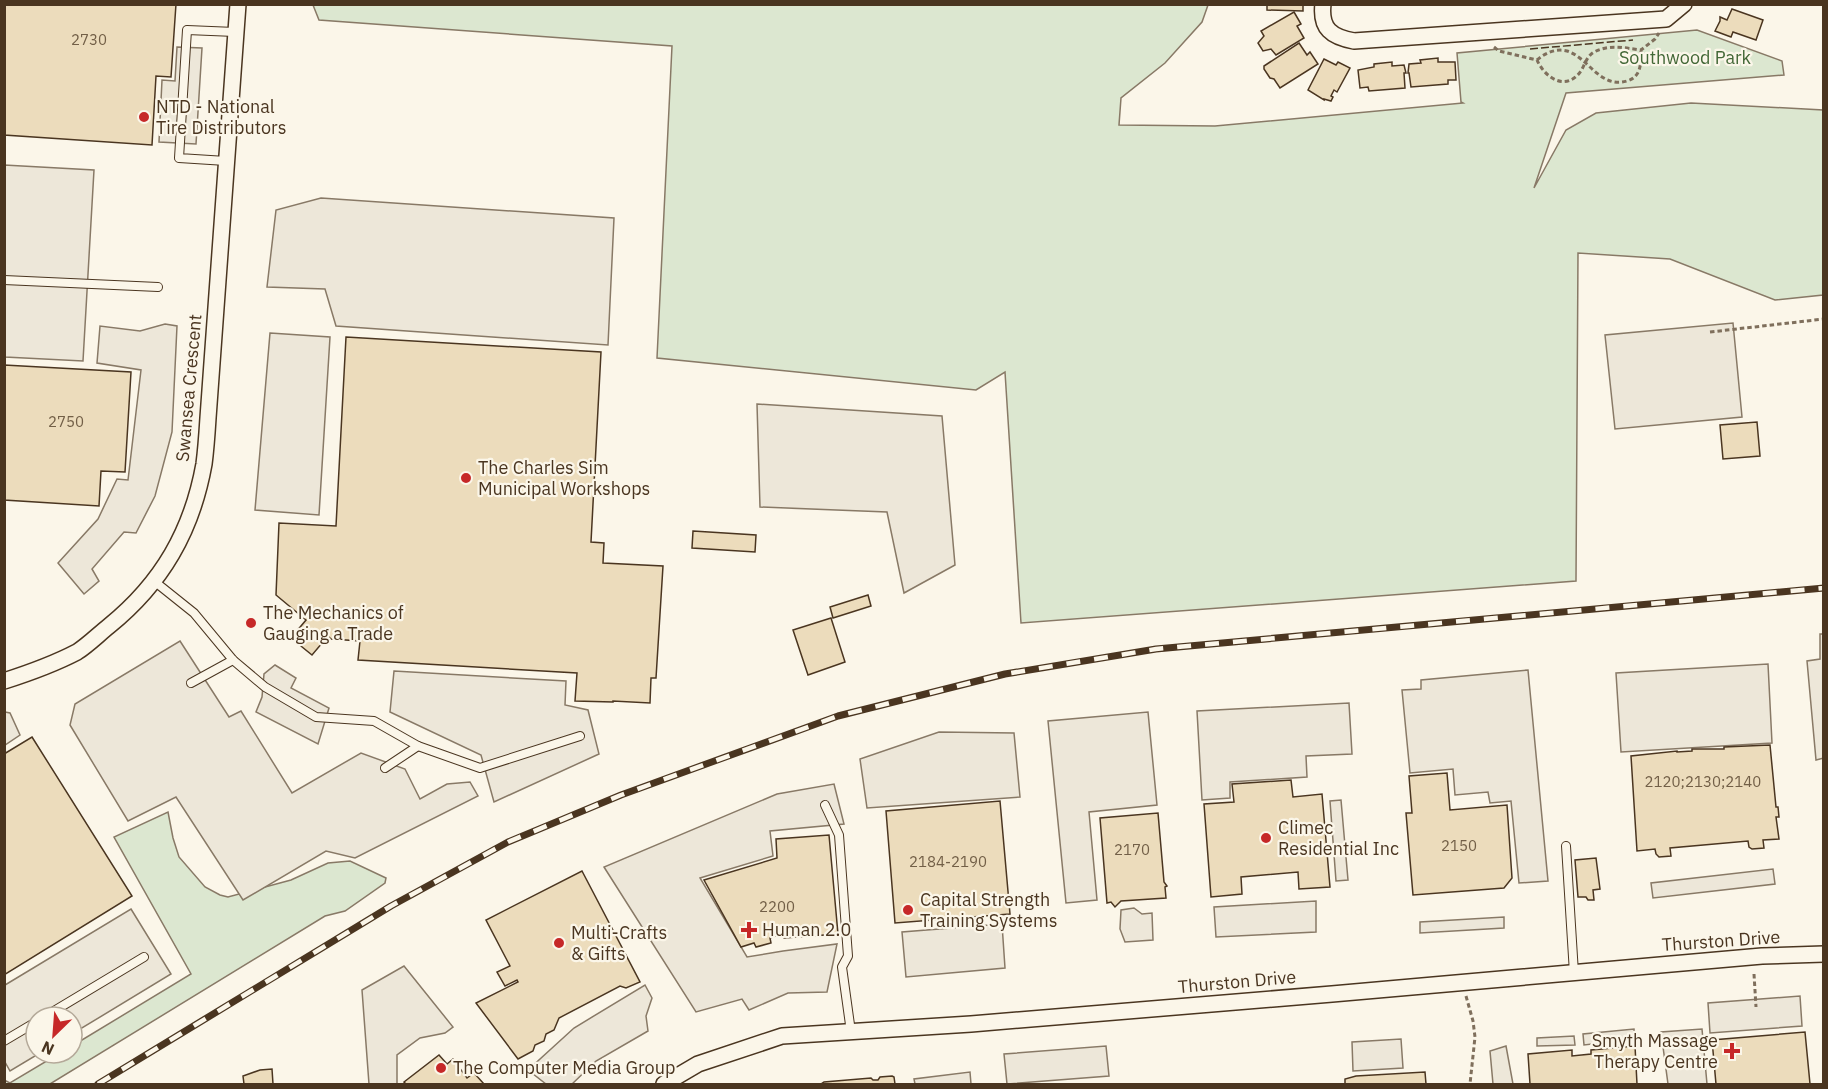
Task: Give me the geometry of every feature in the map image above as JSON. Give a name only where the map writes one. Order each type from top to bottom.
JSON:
[{"type":"street","name":"Swansea Crescent","points":[[4,681],[34,671],[78,651],[134,604],[164,569],[180,539],[193,505],[204,464],[238,4]]},
{"type":"street","points":[[1323,4],[1322,15],[1328,28],[1337,38],[1354,41],[1666,18],[1684,4]]},
{"type":"street","name":"Thurston Drive","points":[[664,1084],[698,1064],[782,1036],[971,1024],[1762,956],[1824,954]]},
{"type":"lane","points":[[226,161],[179,158],[187,30],[235,32]]},
{"type":"lane","points":[[4,280],[158,287]]},
{"type":"lane","points":[[154,581],[194,613],[233,660],[265,687],[316,717],[374,721],[418,746],[480,768],[580,736]]},
{"type":"lane","points":[[191,683],[233,660]]},
{"type":"lane","points":[[385,768],[418,746]]},
{"type":"lane","points":[[825,805],[839,835],[848,956],[842,967],[851,1032]]},
{"type":"lane","points":[[1566,846],[1574,973]]},
{"type":"lane","points":[[64,1005],[144,957]]},
{"type":"lane","points":[[4,1041],[24,1029]]},
{"type":"path","points":[[1486,31],[1493,46],[1499,51],[1537,60],[1545,75],[1555,81],[1569,81],[1580,73],[1591,53],[1617,46],[1641,50],[1655,39],[1666,18]]},
{"type":"path","points":[[1537,60],[1544,53],[1564,50],[1585,62],[1601,77],[1610,82],[1622,83],[1638,75],[1641,50]]},
{"type":"path","points":[[1710,332],[1824,319]]},
{"type":"path","points":[[1754,974],[1756,1007]]},
{"type":"path","points":[[1463,983],[1475,1037],[1470,1084]]},
{"type":"green space","name":"Southwood Park","points":[[313,5],[1208,5],[1202,22],[1165,63],[1121,98],[1119,125],[1215,126],[1463,103],[1461,102],[1457,53],[1697,30],[1782,61],[1784,75],[1566,93],[1534,188],[1566,130],[1596,113],[1691,103],[1823,110],[1823,295],[1775,300],[1670,259],[1578,253],[1576,581],[1021,623],[1005,372],[976,390],[657,358],[672,46],[319,20]]},
{"type":"green space","points":[[168,812],[179,857],[205,887],[228,897],[291,880],[328,863],[350,861],[386,878],[385,883],[345,911],[325,916],[84,1063],[84,1039],[191,974],[114,837]]},
{"type":"green space","points":[[40,1065],[81,1065],[50,1084],[5,1084],[4,1080],[10,1083]]},
{"type":"shaded area","points":[[177,47],[202,48],[196,144],[159,142],[162,80],[175,81]]},
{"type":"shaded area","points":[[4,165],[94,170],[83,361],[5,357]]},
{"type":"shaded area","points":[[321,198],[614,218],[608,345],[336,326],[325,289],[267,287],[276,210]]},
{"type":"shaded area","points":[[1733,323],[1742,417],[1615,429],[1605,335]]},
{"type":"shaded area","points":[[165,324],[177,326],[172,432],[155,496],[136,533],[124,532],[92,569],[99,581],[84,594],[58,563],[98,519],[117,479],[128,480],[141,370],[97,363],[100,326],[140,331]]},
{"type":"shaded area","points":[[270,333],[330,337],[319,515],[255,510]]},
{"type":"shaded area","points":[[757,404],[942,416],[955,565],[904,593],[887,512],[760,507]]},
{"type":"shaded area","points":[[1820,634],[1823,634],[1824,758],[1816,760],[1807,661],[1820,659]]},
{"type":"shaded area","points":[[180,641],[229,717],[241,711],[292,793],[361,753],[405,769],[420,799],[447,784],[470,782],[478,796],[355,858],[326,851],[243,900],[176,797],[128,821],[70,725],[75,704]]},
{"type":"shaded area","points":[[1768,664],[1772,743],[1621,752],[1616,673]]},
{"type":"shaded area","points":[[275,665],[296,678],[291,688],[329,708],[318,744],[256,712],[262,697],[264,674]]},
{"type":"shaded area","points":[[1528,670],[1548,881],[1519,883],[1511,801],[1490,803],[1488,792],[1455,795],[1453,769],[1410,773],[1402,690],[1421,689],[1421,680]]},
{"type":"shaded area","points":[[394,671],[566,681],[565,705],[588,710],[599,754],[494,802],[481,755],[390,712]]},
{"type":"shaded area","points":[[1349,703],[1352,754],[1306,756],[1307,777],[1230,782],[1230,798],[1202,800],[1197,711]]},
{"type":"shaded area","points":[[5,712],[10,713],[20,735],[5,745]]},
{"type":"shaded area","points":[[1148,712],[1157,805],[1089,812],[1097,900],[1066,903],[1048,721]]},
{"type":"shaded area","points":[[939,732],[1014,733],[1020,797],[867,808],[860,759]]},
{"type":"shaded area","points":[[834,784],[844,824],[770,831],[773,856],[700,878],[747,957],[837,944],[827,992],[788,993],[749,1010],[742,999],[696,1012],[604,867],[777,794]]},
{"type":"shaded area","points":[[1341,800],[1348,880],[1336,881],[1330,801]]},
{"type":"shaded area","points":[[1773,869],[1775,884],[1653,898],[1651,883]]},
{"type":"shaded area","points":[[1316,901],[1316,932],[1216,937],[1214,907]]},
{"type":"shaded area","points":[[1134,908],[1142,914],[1152,913],[1153,940],[1125,942],[1120,929],[1121,910]]},
{"type":"shaded area","points":[[131,909],[171,974],[84,1027],[84,1005],[24,1005],[24,1063],[10,1071],[5,1062],[5,985]]},
{"type":"shaded area","points":[[1504,917],[1504,928],[1420,933],[1420,922]]},
{"type":"shaded area","points":[[1002,924],[1005,968],[906,977],[902,932]]},
{"type":"shaded area","points":[[404,966],[453,1027],[445,1033],[420,1038],[397,1055],[397,1084],[369,1084],[362,990]]},
{"type":"shaded area","points":[[645,985],[652,998],[646,1016],[648,1031],[596,1061],[572,1084],[546,1084],[528,1070],[574,1028]]},
{"type":"shaded area","points":[[1800,996],[1802,1026],[1710,1033],[1708,1003]]},
{"type":"shaded area","points":[[1634,1029],[1635,1039],[1584,1045],[1583,1034]]},
{"type":"shaded area","points":[[1702,1029],[1707,1084],[1668,1084],[1661,1032]]},
{"type":"shaded area","points":[[1574,1036],[1575,1045],[1537,1046],[1537,1038]]},
{"type":"shaded area","points":[[1401,1039],[1403,1068],[1353,1071],[1352,1042]]},
{"type":"shaded area","points":[[1106,1046],[1109,1076],[1007,1084],[1004,1054]]},
{"type":"shaded area","points":[[1506,1046],[1513,1084],[1493,1084],[1490,1051]]},
{"type":"shaded area","points":[[970,1072],[971,1084],[915,1084],[914,1079]]},
{"type":"building","points":[[4,4],[176,4],[171,77],[156,76],[152,145],[4,135]]},
{"type":"building","points":[[1267,4],[1303,4],[1303,11],[1267,10]]},
{"type":"building","points":[[1732,9],[1763,20],[1756,40],[1733,32],[1731,37],[1715,31],[1720,17],[1727,20]]},
{"type":"building","points":[[1294,12],[1301,24],[1297,26],[1304,38],[1276,55],[1271,49],[1263,51],[1258,43],[1264,36],[1261,31]]},
{"type":"building","points":[[1299,43],[1307,55],[1310,52],[1318,64],[1280,88],[1274,79],[1270,78],[1264,66]]},
{"type":"building","points":[[1438,58],[1438,62],[1455,62],[1456,80],[1448,80],[1448,84],[1411,87],[1409,64]]},
{"type":"building","points":[[1324,59],[1350,68],[1337,92],[1334,90],[1331,101],[1324,100],[1308,90]]},
{"type":"building","points":[[1392,62],[1392,66],[1404,65],[1405,88],[1369,91],[1368,87],[1360,88],[1358,70],[1374,67],[1374,64]]},
{"type":"building","name":"The Charles Sim Municipal Workshops","points":[[346,337],[601,352],[591,542],[604,543],[603,563],[663,566],[656,678],[651,678],[650,703],[575,701],[577,673],[358,660],[360,641],[331,639],[328,636],[312,655],[291,638],[306,620],[276,595],[279,523],[336,526]]},
{"type":"building","points":[[4,365],[131,372],[125,472],[101,471],[99,506],[4,500]]},
{"type":"building","points":[[1757,422],[1760,456],[1723,459],[1720,425]]},
{"type":"building","points":[[693,531],[756,535],[755,552],[692,548]]},
{"type":"building","points":[[868,595],[871,606],[833,618],[830,607]]},
{"type":"building","points":[[831,618],[845,662],[808,675],[793,630]]},
{"type":"building","points":[[32,737],[132,896],[4,975],[4,754]]},
{"type":"building","points":[[1770,745],[1779,817],[1776,817],[1779,839],[1763,840],[1764,848],[1752,849],[1748,841],[1670,848],[1671,856],[1659,857],[1655,849],[1637,851],[1631,756],[1692,751],[1692,749]]},
{"type":"building","points":[[1447,773],[1450,810],[1507,805],[1512,878],[1504,888],[1413,895],[1406,813],[1412,813],[1409,776]]},
{"type":"building","name":"Climec Residential Inc","points":[[1291,780],[1293,797],[1322,794],[1330,887],[1299,889],[1298,872],[1241,877],[1242,894],[1211,897],[1204,804],[1234,802],[1232,784]]},
{"type":"building","points":[[1000,801],[1010,914],[895,923],[886,811]]},
{"type":"building","points":[[1158,813],[1164,882],[1167,886],[1165,887],[1166,898],[1121,901],[1115,907],[1111,902],[1107,903],[1100,818]]},
{"type":"building","points":[[829,835],[838,934],[784,938],[783,933],[770,938],[771,943],[756,947],[754,943],[741,947],[704,880],[777,858],[776,839]]},
{"type":"building","points":[[1596,858],[1600,889],[1593,890],[1594,900],[1578,897],[1575,860]]},
{"type":"building","name":"Multi-Crafts & Gifts","points":[[582,871],[640,982],[626,988],[620,986],[559,1018],[554,1030],[546,1034],[544,1041],[535,1045],[533,1051],[518,1059],[476,1003],[518,982],[517,980],[505,986],[497,972],[510,966],[486,920]]},
{"type":"building","points":[[1805,1032],[1810,1084],[1716,1084],[1712,1040]]},
{"type":"building","points":[[1635,1046],[1637,1084],[1530,1084],[1528,1054],[1572,1050],[1572,1056],[1591,1054],[1591,1050]]},
{"type":"building","name":"The Computer Media Group","points":[[439,1055],[447,1064],[453,1059],[467,1078],[474,1073],[484,1084],[406,1084],[404,1082]]},
{"type":"building","points":[[272,1069],[273,1084],[244,1084],[243,1076],[260,1070]]},
{"type":"building","points":[[1425,1072],[1426,1084],[1345,1084],[1345,1079],[1356,1076]]},
{"type":"building","points":[[892,1076],[895,1084],[821,1084],[871,1078],[878,1080],[880,1077]]},
{"type":"railway","points":[[98,1084],[391,906],[508,842],[621,795],[838,716],[1005,674],[1156,649],[1824,588]]},
{"type":"fence","points":[[1530,49],[1633,40]]},
{"type":"place","name":"NTD - National Tire Distributors","points":[[144,117]]},
{"type":"place","name":"The Charles Sim Municipal Workshops","points":[[466,478]]},
{"type":"place","name":"The Mechanics of Gauging a Trade","points":[[251,623]]},
{"type":"place","name":"Climec Residential Inc","points":[[1266,838]]},
{"type":"place","name":"Capital Strength Training Systems","points":[[908,910]]},
{"type":"place","name":"Human 2.0","points":[[749,930]]},
{"type":"place","name":"Multi-Crafts & Gifts","points":[[559,943]]},
{"type":"place","name":"Smyth Massage Therapy Centre","points":[[1732,1051]]},
{"type":"place","name":"The Computer Media Group","points":[[441,1068]]}]
